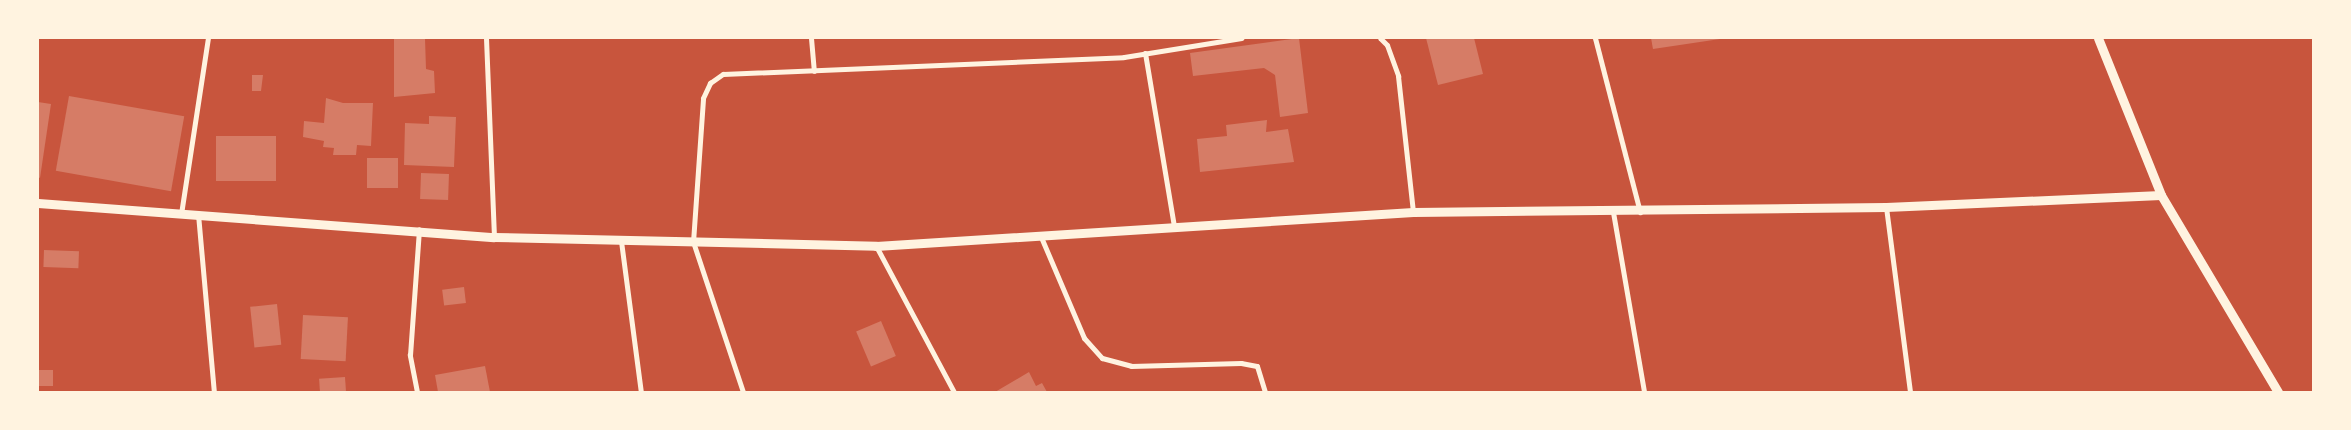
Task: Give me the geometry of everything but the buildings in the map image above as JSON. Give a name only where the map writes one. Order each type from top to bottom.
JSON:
[{"type":"street","points":[[181,215],[208,38]]},
{"type":"street","points":[[486,38],[494,237]]},
{"type":"street","points":[[812,38],[814,71]]},
{"type":"street","points":[[743,392],[693,242],[703,98],[710,83],[723,74],[814,71],[1145,53],[1240,38]]},
{"type":"street","points":[[1380,38],[1388,45],[1398,76],[1414,212]]},
{"type":"street","points":[[1595,38],[1641,212]]},
{"type":"street","points":[[2098,38],[2161,195],[2278,392]]},
{"type":"street","points":[[1145,53],[1174,227]]},
{"type":"street","points":[[38,202],[181,215],[198,214],[419,229],[494,237],[876,246],[1414,212],[1641,212],[1886,207],[2161,195]]},
{"type":"street","points":[[1886,207],[1910,392]]},
{"type":"street","points":[[1613,212],[1644,392]]},
{"type":"street","points":[[198,214],[214,392]]},
{"type":"street","points":[[417,392],[410,356],[419,229]]},
{"type":"street","points":[[1041,237],[1084,338],[1102,358],[1132,366],[1226,360],[1249,364],[1257,366],[1266,392]]},
{"type":"street","points":[[621,241],[641,392]]},
{"type":"street","points":[[876,246],[954,392]]}]
